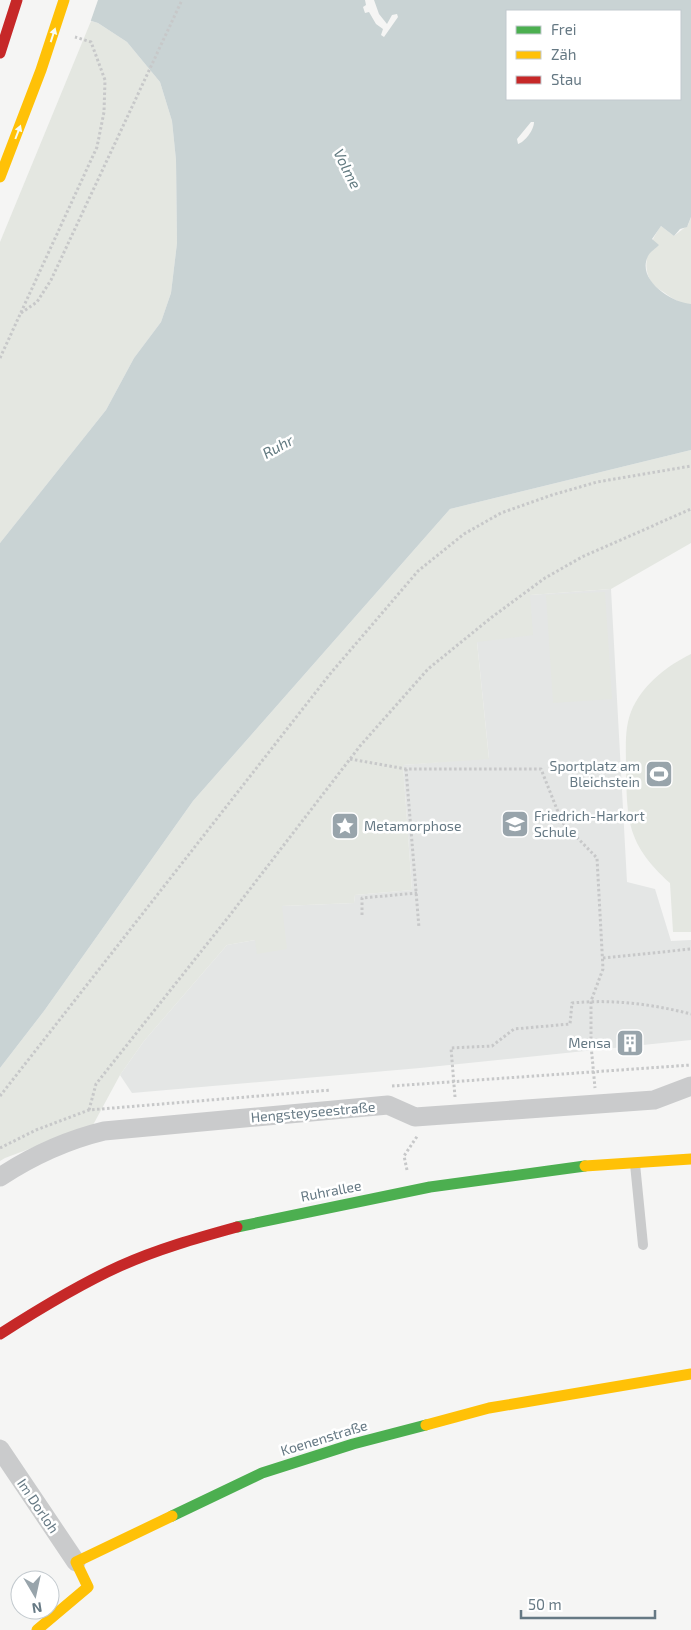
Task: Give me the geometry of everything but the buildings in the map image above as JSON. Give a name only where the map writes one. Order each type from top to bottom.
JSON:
[{"type":"main road","points":[[0,53],[17,0]]},
{"type":"main road","points":[[0,177],[41,70],[64,0]]},
{"type":"main road","name":"Ruhrallee","points":[[0,1334],[47,1304],[120,1266],[182,1242],[264,1220],[411,1191],[561,1168],[691,1159]]},
{"type":"main road","name":"Koenenstraße","points":[[76,1562],[262,1473],[353,1444],[489,1408],[691,1374]]},
{"type":"main road","points":[[37,1630],[88,1587],[76,1562]]},
{"type":"street","name":"Hengsteyseestraße","points":[[0,1177],[40,1154],[84,1136],[104,1131],[388,1105],[415,1117],[597,1104],[662,1098],[691,1086]]},
{"type":"street","name":"Im Dorloh","points":[[0,1449],[76,1562]]},
{"type":"lane","points":[[635,1163],[643,1245]]},
{"type":"path","points":[[20,313],[37,302],[51,280],[182,0]]},
{"type":"path","points":[[0,358],[97,147],[104,112],[105,80],[91,42],[73,36]]},
{"type":"path","points":[[0,1096],[330,674],[418,571],[464,534],[502,513],[552,495],[597,482],[691,466]]},
{"type":"path","points":[[0,1148],[36,1130],[89,1110],[96,1084],[350,759],[428,669],[492,616],[545,578],[582,558],[691,509]]},
{"type":"path","points":[[350,759],[406,769],[540,769],[562,822],[597,858],[603,958],[603,969],[591,1001],[591,1045],[597,1104]]},
{"type":"path","points":[[406,769],[419,928]]},
{"type":"path","points":[[362,915],[362,898],[417,893]]},
{"type":"path","points":[[603,958],[691,949]]},
{"type":"path","points":[[454,1082],[452,1048],[492,1046],[514,1028],[570,1024],[572,1003],[591,1001],[657,1006],[691,1014]]},
{"type":"path","points":[[411,1191],[404,1156],[413,1142]]},
{"type":"shaded area","points":[[91,21],[98,23],[127,42],[160,82],[172,121],[176,160],[177,243],[171,293],[161,322],[134,358],[106,410],[0,543],[0,242]]},
{"type":"shaded area","points":[[691,217],[690,305],[674,299],[654,285],[649,277],[646,262],[650,246],[661,226],[674,236],[688,225]]},
{"type":"shaded area","points":[[691,450],[691,543],[611,589],[530,595],[533,635],[477,642],[489,759],[403,765],[412,890],[355,895],[354,903],[282,906],[287,949],[257,954],[255,940],[227,945],[144,1041],[120,1075],[93,1125],[0,1161],[0,1068],[44,1011],[193,801],[450,509]]},
{"type":"shaded area","name":"Friedrich-Harkort Schule","points":[[611,589],[627,882],[655,889],[671,941],[691,940],[691,1040],[420,1068],[132,1093],[120,1075],[144,1041],[227,945],[255,940],[282,906],[354,903],[355,895],[412,890],[403,765],[489,758],[477,642],[530,595]]},
{"type":"shaded area","points":[[605,592],[612,699],[553,703],[546,595]]},
{"type":"shaded area","name":"Sportplatz am Bleichstein","points":[[691,654],[691,932],[673,932],[670,883],[645,856],[632,831],[627,802],[626,736],[630,714],[644,690],[666,669]]},
{"type":"water","points":[[24,0],[365,0],[366,5],[363,7],[365,13],[369,12],[376,24],[383,29],[381,35],[384,37],[398,17],[397,14],[392,15],[387,24],[379,14],[374,0],[691,0],[691,217],[687,227],[680,229],[674,236],[661,226],[652,239],[659,245],[648,256],[646,265],[651,281],[658,289],[683,303],[691,304],[691,450],[450,509],[193,801],[44,1011],[0,1068],[0,543],[106,410],[134,358],[161,322],[171,293],[177,243],[176,160],[172,121],[160,82],[127,42],[98,23]],"holes":[[[531,122],[534,122],[531,132],[518,144],[517,139]]]},
{"type":"pier","points":[[22,0],[98,0],[90,23]]},
{"type":"traffic: fast","points":[[237,1227],[430,1187],[585,1166]]},
{"type":"traffic: fast","points":[[172,1516],[262,1473],[353,1444],[426,1425]]},
{"type":"traffic: slow","points":[[0,177],[41,70],[64,0]]},
{"type":"traffic: slow","points":[[585,1166],[691,1159]]},
{"type":"traffic: slow","points":[[426,1425],[489,1408],[691,1374]]},
{"type":"traffic: slow","points":[[37,1630],[88,1587],[76,1562],[172,1516]]},
{"type":"traffic: jam","points":[[0,53],[17,0]]},
{"type":"traffic: jam","points":[[0,1334],[59,1298],[120,1266],[163,1249],[237,1227]]},
{"type":"place","name":"Sportplatz am Bleichstein","points":[[659,774]]},
{"type":"place","name":"Friedrich-Harkort Schule","points":[[515,824]]},
{"type":"place","name":"Metamorphose","points":[[345,826]]},
{"type":"place","name":"Mensa","points":[[630,1043]]},
{"type":"water label","name":"Volme","points":[[347,169]]},
{"type":"water label","name":"Ruhr","points":[[278,447]]}]
